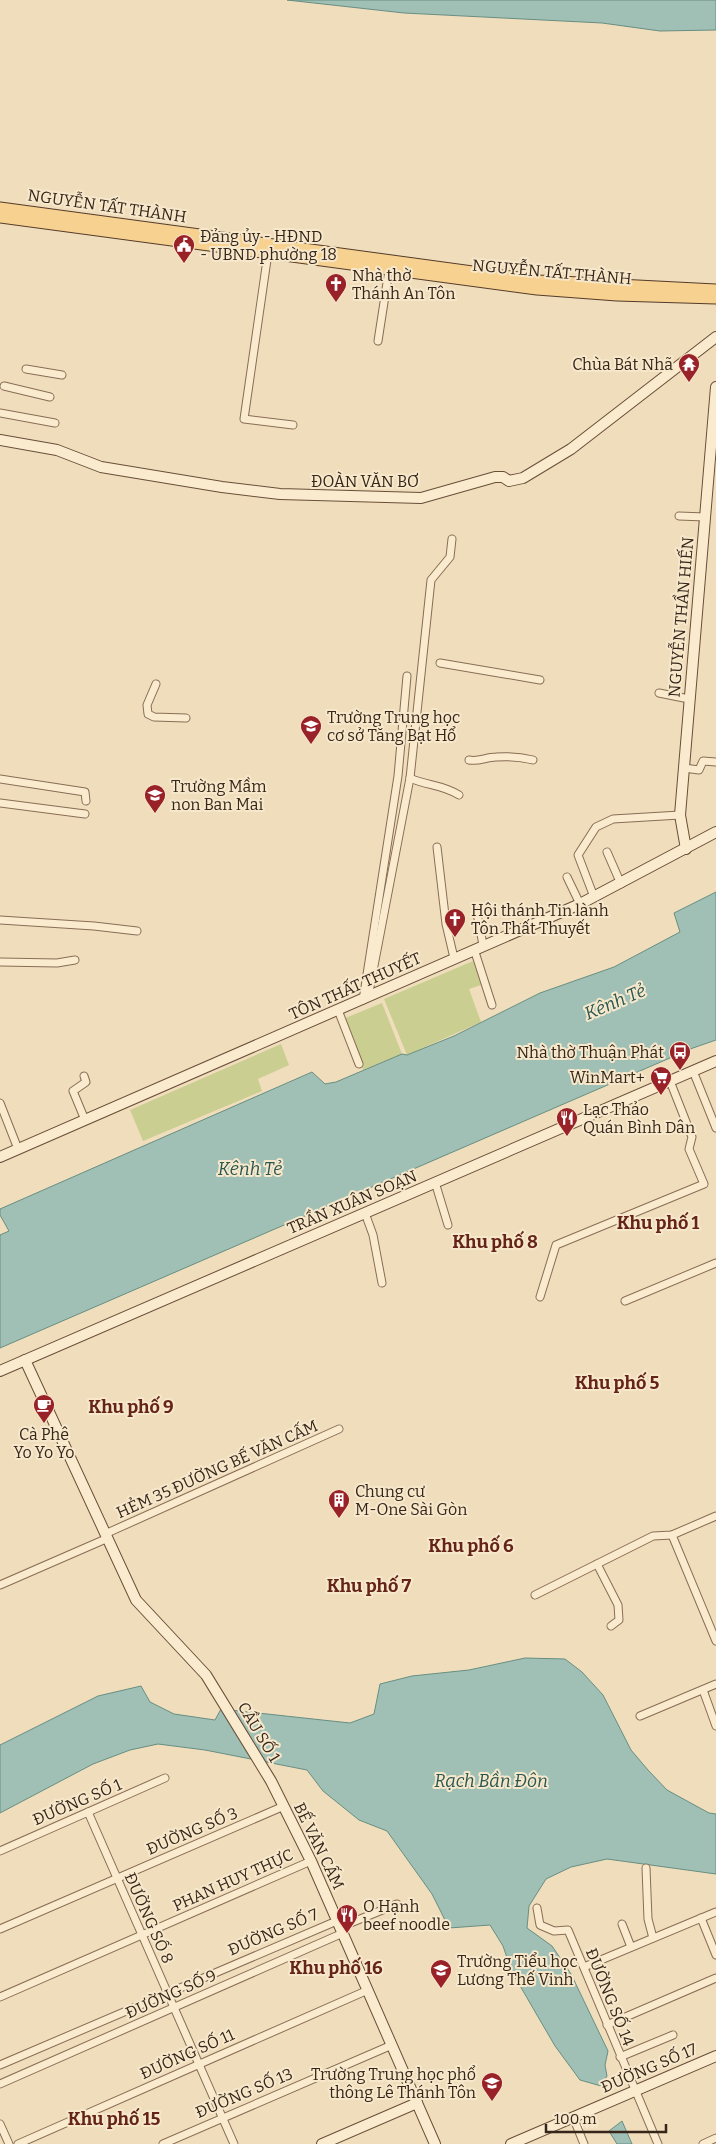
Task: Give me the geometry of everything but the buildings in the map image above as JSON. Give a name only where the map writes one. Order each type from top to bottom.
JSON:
[{"type":"main road","name":"NGUYỄN TẤT THÀNH","points":[[0,208],[540,281],[716,290]]},
{"type":"main road","name":"NGUYỄN TẤT THÀNH","points":[[0,216],[537,290],[716,298]]},
{"type":"street","points":[[268,253],[244,419],[293,424]]},
{"type":"street","points":[[378,341],[389,270]]},
{"type":"street","name":"ĐOÀN VĂN BƠ","points":[[0,440],[57,450],[101,467],[222,487],[280,494],[421,498],[495,477],[503,477],[508,481],[523,478],[570,449],[716,337]]},
{"type":"street","points":[[26,369],[62,376]]},
{"type":"street","points":[[4,386],[50,397]]},
{"type":"street","name":"NGUYỄN THẦN HIẾN","points":[[686,849],[680,815],[716,387]]},
{"type":"street","points":[[0,413],[54,424]]},
{"type":"street","points":[[680,516],[705,517]]},
{"type":"street","points":[[365,998],[410,778],[431,580],[450,557],[452,539]]},
{"type":"street","points":[[440,664],[540,680]]},
{"type":"street","points":[[365,998],[398,776],[407,676]]},
{"type":"street","points":[[156,684],[147,705],[148,714],[154,717],[186,718]]},
{"type":"street","points":[[659,693],[690,699]]},
{"type":"street","points":[[468,760],[477,761],[494,757],[514,756],[533,760]]},
{"type":"street","points":[[684,768],[699,770],[703,761],[716,762]]},
{"type":"street","points":[[410,778],[420,783],[438,785],[459,795]]},
{"type":"street","points":[[0,779],[85,792],[86,801]]},
{"type":"street","points":[[0,803],[85,814]]},
{"type":"street","points":[[594,897],[578,855],[596,826],[613,819],[680,815]]},
{"type":"street","name":"TÔN THẤT THUYẾT","points":[[0,1157],[580,904],[621,884],[716,832]]},
{"type":"street","points":[[437,847],[446,924],[454,958]]},
{"type":"street","points":[[607,852],[621,884]]},
{"type":"street","points":[[567,877],[580,904]]},
{"type":"street","points":[[477,913],[478,947],[492,1005]]},
{"type":"street","points":[[0,920],[94,926],[137,931]]},
{"type":"street","points":[[0,962],[57,963],[75,960]]},
{"type":"street","points":[[338,1010],[358,1064]]},
{"type":"street","name":"TRẦN XUÂN SOẠN","points":[[0,1371],[716,1060]]},
{"type":"street","points":[[693,1071],[716,1128]]},
{"type":"street","points":[[84,1076],[86,1082],[74,1091],[85,1120]]},
{"type":"street","points":[[540,1297],[556,1245],[704,1184],[689,1149],[692,1137],[670,1081]]},
{"type":"street","points":[[0,1103],[18,1149]]},
{"type":"street","points":[[435,1182],[448,1224]]},
{"type":"street","points":[[365,1213],[373,1235],[382,1283]]},
{"type":"street","points":[[625,1301],[716,1262]]},
{"type":"street","points":[[25,1360],[106,1536]]},
{"type":"street","name":"HẺM 35 ĐƯỜNG BẾ VĂN CẤM","points":[[0,1585],[339,1429]]},
{"type":"street","points":[[535,1595],[652,1536],[672,1535],[716,1516]]},
{"type":"street","points":[[672,1535],[716,1641]]},
{"type":"street","name":"CẦU SỐ 1","points":[[106,1536],[142,1609],[206,1676],[222,1698],[272,1781]]},
{"type":"street","points":[[597,1564],[618,1605],[619,1620],[611,1626]]},
{"type":"street","points":[[640,1716],[716,1684]]},
{"type":"street","points":[[703,1690],[716,1726]]},
{"type":"street","name":"ĐƯỜNG SỐ 1","points":[[0,1851],[165,1778]]},
{"type":"street","name":"BẾ VĂN CẤM","points":[[272,1781],[311,1860],[337,1919],[346,1928],[368,1990],[435,2144]]},
{"type":"street","name":"ĐƯỜNG SỐ 3","points":[[0,1929],[284,1806]]},
{"type":"street","name":"ĐƯỜNG SỐ 8","points":[[88,1812],[234,2144]]},
{"type":"street","name":"PHAN HUY THỰC","points":[[0,1997],[311,1860]]},
{"type":"street","points":[[646,1868],[648,1919],[653,1938]]},
{"type":"street","name":"ĐƯỜNG SỐ 9","points":[[0,2084],[173,2008],[397,1904]]},
{"type":"street","name":"ĐƯỜNG SỐ 14","points":[[537,1908],[540,1925],[554,1931],[568,1930],[634,2091],[658,2144]]},
{"type":"street","points":[[584,1967],[715,1912]]},
{"type":"street","points":[[701,1918],[716,1955]]},
{"type":"street","name":"ĐƯỜNG SỐ 7","points":[[0,2065],[337,1919]]},
{"type":"street","points":[[622,1924],[631,1947]]},
{"type":"street","points":[[607,2025],[716,1978]]},
{"type":"street","name":"ĐƯỜNG SỐ 11","points":[[18,2144],[368,1990]]},
{"type":"street","points":[[620,2057],[673,2034]]},
{"type":"street","name":"ĐƯỜNG SỐ 13","points":[[163,2144],[392,2045]]},
{"type":"street","name":"ĐƯỜNG SỐ 17","points":[[511,2144],[716,2056]]},
{"type":"street","points":[[322,2144],[417,2103]]},
{"type":"street","points":[[573,2117],[584,2144]]},
{"type":"street","points":[[0,2124],[9,2144]]},
{"type":"street","points":[[703,2144],[716,2138]]},
{"type":"green space","points":[[473,961],[481,985],[469,989],[481,1022],[407,1055],[384,999]]},
{"type":"green space","points":[[382,1003],[402,1054],[363,1070],[343,1019]]},
{"type":"green space","points":[[281,1044],[289,1065],[258,1079],[262,1091],[143,1141],[130,1110]]},
{"type":"water","points":[[287,0],[716,0],[716,30],[660,31],[602,23],[404,13]]},
{"type":"water","name":"Kênh Tẻ","points":[[716,892],[716,1040],[693,1048],[0,1348],[0,1235],[9,1231],[0,1215],[0,1209],[312,1072],[325,1084],[336,1082],[402,1054],[407,1055],[454,1036],[540,993],[614,967],[680,932],[674,913]]},
{"type":"water","name":"Rạch Bần Đôn","points":[[525,1658],[565,1659],[582,1672],[603,1695],[631,1750],[648,1770],[667,1790],[709,1813],[716,1814],[716,1874],[607,1859],[571,1867],[546,1879],[529,1906],[527,1928],[552,1946],[571,1974],[608,2051],[605,2065],[607,2076],[601,2086],[580,2080],[555,2046],[512,1972],[503,1946],[490,1925],[449,1928],[432,1894],[387,1831],[359,1820],[323,1791],[307,1770],[205,1750],[158,1744],[130,1750],[93,1764],[0,1813],[0,1745],[98,1696],[141,1686],[150,1702],[174,1714],[215,1720],[221,1709],[350,1723],[374,1714],[380,1684],[412,1676],[469,1670]]},
{"type":"water","points":[[622,2121],[632,2144],[617,2144],[609,2131]]},
{"type":"place","name":"Đảng ủy - HĐND - UBND phường 18","points":[[184,264]]},
{"type":"place","name":"Nhà thờ Thánh An Tôn","points":[[336,303]]},
{"type":"place","name":"Chùa Bát Nhã","points":[[689,383]]},
{"type":"place","name":"Trường Trung học cơ sở Tăng Bạt Hổ","points":[[311,745]]},
{"type":"place","name":"Trường Mầm non Ban Mai","points":[[155,814]]},
{"type":"place","name":"Hội thánh Tin lành Tôn Thất Thuyết","points":[[455,938]]},
{"type":"place","name":"Nhà thờ Thuận Phát","points":[[680,1071]]},
{"type":"place","name":"WinMart+","points":[[661,1096]]},
{"type":"place","name":"Lạc Thảo Quán Bình Dân","points":[[567,1137]]},
{"type":"place","name":"Cà Phê Yo Yo Yo","points":[[44,1424]]},
{"type":"place","name":"Chung cư M-One Sài Gòn","points":[[339,1519]]},
{"type":"place","name":"O Hạnh beef noodle","points":[[347,1934]]},
{"type":"place","name":"Trường Tiểu học Lương Thế Vinh","points":[[441,1989]]},
{"type":"place","name":"Trường Trung học phổ thông Lê Thánh Tôn","points":[[492,2102]]},
{"type":"district","name":"Khu phố 1","points":[[658,1223]]},
{"type":"district","name":"Khu phố 8","points":[[495,1242]]},
{"type":"district","name":"Khu phố 5","points":[[617,1383]]},
{"type":"district","name":"Khu phố 9","points":[[131,1407]]},
{"type":"district","name":"Khu phố 6","points":[[471,1546]]},
{"type":"district","name":"Khu phố 7","points":[[369,1586]]},
{"type":"district","name":"Khu phố 16","points":[[336,1968]]},
{"type":"district","name":"Khu phố 15","points":[[114,2119]]}]
